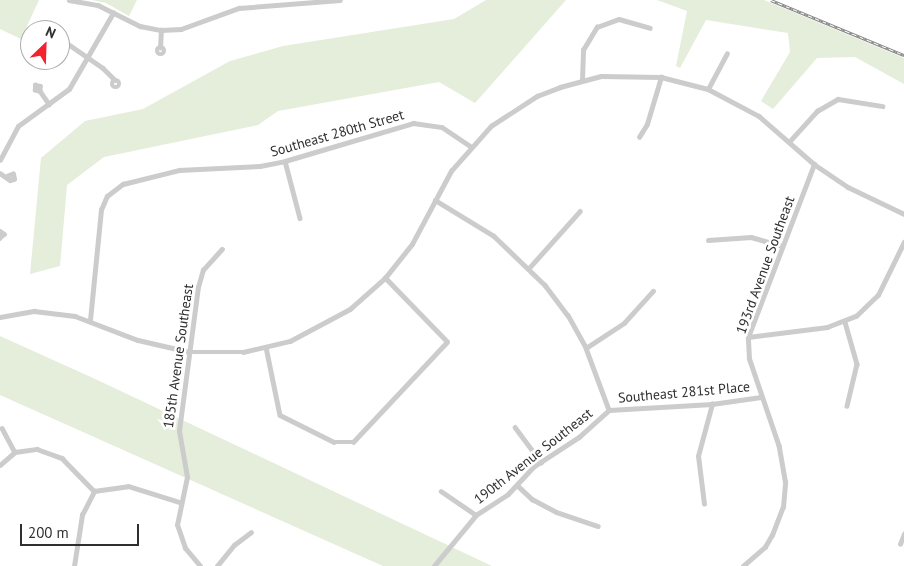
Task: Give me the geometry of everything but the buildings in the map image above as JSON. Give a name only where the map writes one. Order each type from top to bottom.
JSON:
[{"type":"street","points":[[69,0],[98,5],[140,26],[160,30],[182,29],[228,10],[340,0]]},
{"type":"street","points":[[247,0],[247,7]]},
{"type":"street","points":[[0,160],[18,126],[69,89],[113,13]]},
{"type":"street","points":[[582,80],[583,50],[597,27],[618,19],[650,28]]},
{"type":"street","points":[[160,30],[160,48]]},
{"type":"street","points":[[70,45],[88,57],[115,80]]},
{"type":"street","points":[[708,89],[727,54]]},
{"type":"street","points":[[0,317],[34,311],[90,320],[138,340],[190,352],[243,352],[290,341],[325,325],[350,309],[386,278],[412,244],[435,200],[470,146],[491,126],[537,96],[582,80],[629,75],[661,77],[708,89],[744,106],[814,164],[848,187],[904,214]]},
{"type":"street","points":[[639,137],[647,124],[661,77]]},
{"type":"street","points":[[40,91],[49,104]]},
{"type":"street","points":[[789,142],[817,111],[838,99],[882,106]]},
{"type":"street","name":"Southeast 280th Street","points":[[90,320],[101,210],[107,196],[116,188],[178,170],[285,161],[385,129],[419,123],[450,131],[470,146]]},
{"type":"street","points":[[285,161],[300,218]]},
{"type":"street","name":"193rd Avenue Southeast","points":[[743,566],[768,543],[785,494],[783,460],[749,359],[748,337],[814,164]]},
{"type":"street","points":[[0,173],[8,176]]},
{"type":"street","points":[[435,200],[494,236],[529,268],[568,315],[586,348],[609,410]]},
{"type":"street","points":[[529,268],[580,211]]},
{"type":"street","points":[[0,231],[4,235],[0,238]]},
{"type":"street","points":[[708,240],[751,237],[782,246]]},
{"type":"street","points":[[748,337],[845,322],[866,309],[878,295],[904,242]]},
{"type":"street","name":"185th Avenue Southeast","points":[[200,566],[181,540],[177,525],[186,471],[179,431],[201,277],[210,260],[222,249]]},
{"type":"street","points":[[266,347],[280,415],[334,442],[353,442],[447,342],[386,278]]},
{"type":"street","points":[[586,348],[624,323],[653,291]]},
{"type":"street","points":[[845,322],[857,364],[847,406]]},
{"type":"street","name":"Southeast 281st Place","points":[[609,410],[712,404],[761,397]]},
{"type":"street","points":[[704,504],[698,456],[712,404]]},
{"type":"street","name":"190th Avenue Southeast","points":[[434,566],[476,515],[516,485],[541,462],[579,437],[609,410]]},
{"type":"street","points":[[515,427],[541,462]]},
{"type":"street","points":[[2,428],[15,452]]},
{"type":"street","points":[[0,465],[15,452],[29,448],[54,454],[94,492]]},
{"type":"street","points":[[516,485],[532,499],[556,512],[598,526]]},
{"type":"street","points":[[94,492],[128,486],[180,502]]},
{"type":"street","points":[[441,491],[476,515]]},
{"type":"street","points":[[74,566],[82,515],[94,492]]},
{"type":"street","points":[[217,566],[234,545],[250,532]]},
{"type":"street","points":[[900,544],[904,534]]},
{"type":"green space","points":[[0,0],[39,0],[30,20],[20,20],[20,39],[0,29]]},
{"type":"green space","points":[[92,0],[137,0],[129,16],[106,3]]},
{"type":"green space","points":[[486,0],[566,0],[475,103],[439,82],[278,111],[258,125],[104,157],[67,185],[60,266],[30,274],[41,158],[85,121],[143,109],[230,61],[283,46],[454,19]]},
{"type":"green space","points":[[657,0],[764,0],[904,58],[904,84],[855,57],[817,58],[773,109],[761,101],[790,52],[788,33],[706,20],[680,68],[676,66],[687,11]]},
{"type":"green space","points":[[0,336],[492,566],[383,566],[0,395]]},
{"type":"railway","points":[[771,0],[904,55]]}]
